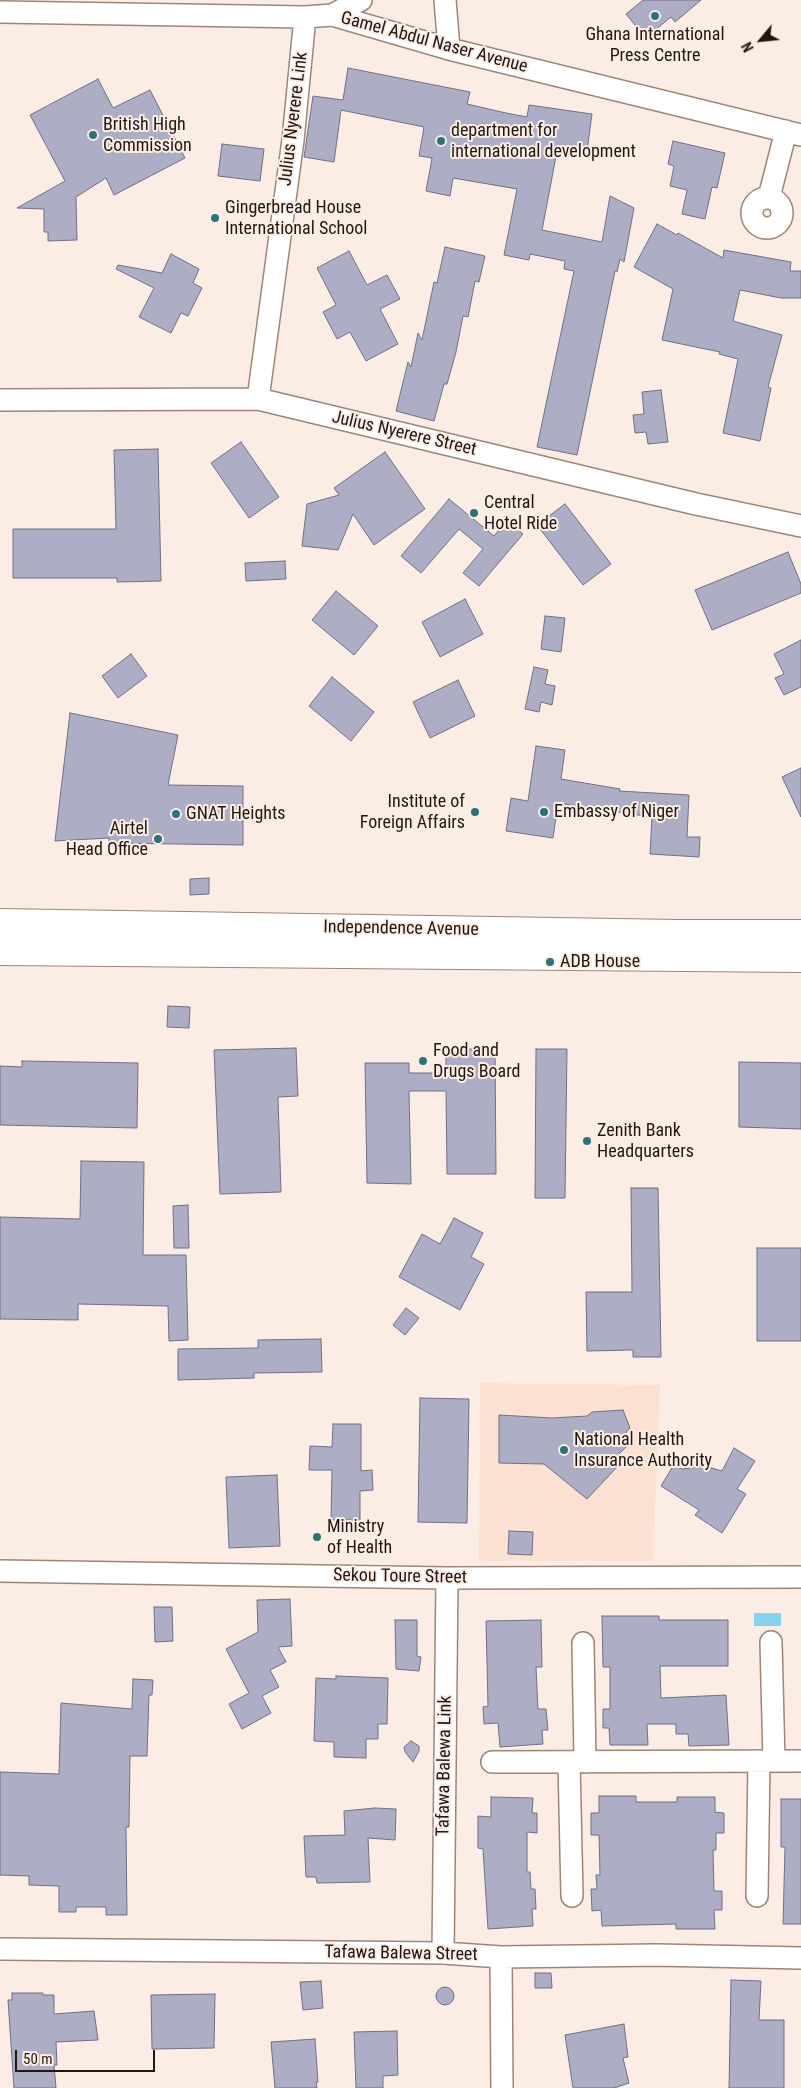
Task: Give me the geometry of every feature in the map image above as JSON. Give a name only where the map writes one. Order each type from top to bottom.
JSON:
[{"type":"main road","name":"Independence Avenue","points":[[0,923],[679,934],[801,934]]},
{"type":"main road","name":"Independence Avenue","points":[[0,951],[801,958]]},
{"type":"street","points":[[332,15],[361,0]]},
{"type":"street","points":[[445,0],[449,49]]},
{"type":"street","name":"Gamel Abdul Naser Avenue","points":[[0,12],[305,17],[332,15],[449,49],[794,133]]},
{"type":"street","name":"Julius Nyerere Link","points":[[258,399],[293,140],[305,17]]},
{"type":"street","points":[[769,197],[794,133]]},
{"type":"street","name":"Julius Nyerere Street","points":[[0,400],[258,399],[696,504],[801,526]]},
{"type":"street","name":"Sekou Toure Street","points":[[0,1571],[447,1578],[801,1577]]},
{"type":"street","name":"Tafawa Balewa Link","points":[[443,1953],[447,1578]]},
{"type":"street","points":[[758,1896],[771,1642]]},
{"type":"street","points":[[572,1896],[583,1643]]},
{"type":"street","points":[[492,1762],[801,1761]]},
{"type":"street","name":"Tafawa Balewa Street","points":[[0,1949],[443,1953],[501,1957],[656,1955],[801,1958]]},
{"type":"street","points":[[501,1957],[502,2088]]},
{"type":"shaded area","points":[[480,1383],[660,1385],[653,1561],[479,1561]]},
{"type":"water","points":[[754,1613],[781,1613],[781,1626],[754,1626]]},
{"type":"building","name":"Ghana International Press Centre","points":[[643,0],[701,0],[675,22],[671,17],[655,30],[639,30],[626,14]]},
{"type":"building","points":[[348,68],[470,92],[467,104],[527,117],[529,105],[592,114],[587,151],[558,146],[542,230],[602,242],[610,196],[634,208],[624,262],[620,259],[617,272],[615,271],[577,455],[537,447],[574,271],[564,269],[565,261],[530,254],[529,260],[504,255],[517,189],[453,178],[450,196],[426,191],[432,158],[419,156],[424,127],[341,110],[334,162],[304,157],[313,96],[343,100]]},
{"type":"building","points":[[98,79],[113,108],[150,90],[185,158],[114,195],[106,178],[76,197],[77,240],[48,241],[48,232],[44,232],[44,209],[17,208],[65,181],[30,115]]},
{"type":"building","points":[[673,141],[725,153],[717,188],[712,187],[705,219],[682,214],[687,190],[670,186],[674,166],[668,164]]},
{"type":"building","points":[[222,144],[264,149],[260,181],[218,176]]},
{"type":"building","points":[[657,224],[677,235],[678,233],[723,258],[724,250],[791,262],[790,271],[801,271],[801,298],[781,298],[740,290],[733,321],[782,335],[768,387],[771,388],[760,441],[723,433],[738,359],[719,354],[720,352],[662,340],[673,289],[634,267]]},
{"type":"building","points":[[445,247],[485,256],[479,282],[475,281],[468,317],[463,316],[456,352],[447,384],[444,384],[434,421],[396,411],[408,362],[411,367],[418,333],[422,340],[434,282],[437,283]]},
{"type":"building","points":[[349,251],[367,285],[387,275],[400,299],[380,309],[398,344],[366,361],[350,332],[337,339],[323,312],[336,305],[317,268]]},
{"type":"building","points":[[171,254],[199,269],[193,283],[202,288],[188,316],[181,313],[171,333],[139,317],[154,288],[116,269],[118,265],[162,273]]},
{"type":"building","points":[[661,390],[668,442],[648,444],[646,432],[635,433],[633,415],[644,414],[642,392]]},
{"type":"building","points":[[241,442],[279,497],[249,518],[211,463]]},
{"type":"building","points":[[158,449],[161,581],[117,582],[117,578],[13,578],[13,529],[116,529],[114,450]]},
{"type":"building","points":[[385,452],[425,509],[374,545],[353,514],[338,550],[302,546],[307,504],[339,495],[334,488]]},
{"type":"building","points":[[449,499],[494,536],[507,520],[523,534],[479,586],[463,573],[483,549],[459,529],[421,573],[401,556]]},
{"type":"building","points":[[565,504],[611,564],[583,585],[537,525]]},
{"type":"building","points":[[788,552],[801,584],[801,593],[712,630],[695,590]]},
{"type":"building","points":[[285,561],[286,579],[246,581],[245,563]]},
{"type":"building","points":[[336,591],[378,626],[354,655],[312,620]]},
{"type":"building","points":[[465,599],[483,634],[440,657],[422,622]]},
{"type":"building","points":[[545,616],[565,618],[561,652],[541,649]]},
{"type":"building","points":[[801,640],[801,687],[784,695],[775,678],[784,674],[774,654]]},
{"type":"building","points":[[131,654],[147,676],[118,698],[102,676]]},
{"type":"building","points":[[534,667],[548,670],[545,684],[555,686],[552,705],[541,702],[539,712],[525,709]]},
{"type":"building","points":[[332,677],[374,712],[351,741],[309,706]]},
{"type":"building","points":[[458,680],[475,716],[430,738],[413,702]]},
{"type":"building","points":[[70,713],[178,735],[168,785],[243,786],[243,845],[109,843],[109,838],[55,841]]},
{"type":"building","points":[[536,746],[565,750],[561,779],[620,789],[619,791],[689,795],[687,837],[700,837],[699,857],[650,854],[652,817],[558,803],[553,838],[506,831],[511,798],[528,801]]},
{"type":"building","points":[[801,768],[801,817],[782,777]]},
{"type":"building","points":[[209,878],[209,894],[190,895],[190,879]]},
{"type":"building","points":[[168,1006],[190,1007],[189,1028],[167,1027]]},
{"type":"building","points":[[296,1048],[298,1096],[278,1097],[281,1192],[220,1194],[214,1050]]},
{"type":"building","points":[[446,1049],[495,1049],[496,1174],[447,1174],[446,1091],[409,1091],[411,1184],[367,1183],[365,1063],[409,1063],[409,1073],[446,1073]]},
{"type":"building","points":[[536,1049],[567,1049],[565,1198],[535,1198]]},
{"type":"building","points":[[22,1061],[138,1063],[137,1128],[0,1125],[0,1066],[22,1067]]},
{"type":"building","points":[[739,1062],[801,1063],[801,1129],[739,1127]]},
{"type":"building","points":[[81,1161],[144,1162],[143,1255],[186,1255],[188,1340],[169,1341],[168,1306],[78,1304],[78,1320],[0,1319],[0,1217],[80,1219]]},
{"type":"building","points":[[631,1188],[658,1188],[661,1357],[633,1357],[633,1350],[587,1351],[586,1292],[632,1292]]},
{"type":"building","points":[[188,1205],[189,1248],[174,1248],[173,1206]]},
{"type":"building","points":[[454,1218],[483,1233],[471,1257],[484,1264],[460,1310],[399,1277],[422,1234],[440,1244]]},
{"type":"building","points":[[757,1248],[801,1248],[801,1341],[757,1341]]},
{"type":"building","points":[[406,1308],[419,1318],[405,1335],[393,1325]]},
{"type":"building","points":[[321,1339],[322,1372],[254,1373],[254,1378],[178,1380],[178,1349],[258,1348],[258,1340]]},
{"type":"building","points":[[420,1398],[469,1399],[467,1523],[418,1522]]},
{"type":"building","points":[[623,1410],[630,1428],[622,1437],[628,1445],[619,1454],[618,1466],[587,1499],[544,1464],[499,1463],[499,1415],[552,1418],[587,1416],[592,1412]]},
{"type":"building","points":[[333,1424],[361,1424],[361,1471],[372,1470],[373,1490],[360,1491],[360,1520],[331,1520],[332,1470],[309,1470],[310,1446],[332,1447]]},
{"type":"building","points":[[734,1448],[755,1461],[737,1489],[746,1494],[722,1533],[695,1515],[699,1510],[661,1486],[673,1466],[683,1469],[705,1466],[722,1471]]},
{"type":"building","points":[[277,1475],[280,1546],[229,1548],[226,1477]]},
{"type":"building","points":[[509,1531],[533,1532],[532,1555],[508,1554]]},
{"type":"building","points":[[290,1599],[292,1646],[278,1647],[286,1662],[270,1670],[279,1687],[262,1696],[271,1713],[242,1729],[229,1704],[249,1693],[226,1649],[258,1632],[257,1600]]},
{"type":"building","points":[[154,1607],[172,1607],[173,1641],[155,1642]]},
{"type":"building","points":[[602,1616],[659,1616],[659,1620],[728,1620],[728,1666],[660,1666],[661,1698],[726,1695],[729,1745],[689,1746],[688,1734],[676,1734],[676,1724],[647,1724],[648,1745],[610,1745],[609,1728],[603,1728],[603,1709],[610,1709],[610,1667],[603,1667]]},
{"type":"building","points":[[395,1620],[417,1620],[417,1656],[421,1657],[419,1671],[396,1669]]},
{"type":"building","points":[[541,1620],[542,1667],[536,1667],[538,1709],[546,1709],[548,1730],[542,1730],[543,1744],[500,1747],[498,1723],[484,1724],[483,1707],[488,1706],[486,1621]]},
{"type":"building","points":[[336,1676],[388,1678],[387,1724],[378,1724],[378,1739],[366,1739],[366,1758],[334,1757],[334,1742],[314,1741],[316,1678],[336,1679]]},
{"type":"building","points":[[133,1679],[153,1680],[152,1695],[149,1695],[147,1756],[130,1756],[129,1827],[126,1827],[127,1915],[106,1915],[106,1907],[76,1907],[76,1912],[59,1912],[59,1886],[29,1885],[29,1876],[0,1875],[0,1772],[59,1774],[61,1703],[132,1709]]},
{"type":"building","points":[[411,1741],[419,1746],[419,1751],[413,1762],[405,1752],[404,1747]]},
{"type":"building","points":[[599,1796],[636,1796],[636,1802],[677,1802],[677,1797],[715,1797],[715,1812],[724,1813],[724,1833],[716,1833],[716,1850],[713,1850],[714,1891],[722,1891],[722,1910],[714,1910],[715,1929],[676,1929],[676,1924],[602,1926],[601,1910],[592,1911],[591,1889],[597,1889],[596,1875],[600,1875],[599,1835],[591,1835],[591,1813],[599,1813]]},
{"type":"building","points":[[491,1797],[533,1798],[532,1813],[537,1813],[537,1833],[527,1832],[527,1872],[530,1872],[531,1889],[535,1889],[536,1909],[532,1909],[533,1926],[488,1929],[483,1849],[478,1848],[478,1816],[491,1817]]},
{"type":"building","points":[[781,1799],[801,1799],[801,1924],[783,1924],[785,1847],[781,1847]]},
{"type":"building","points":[[375,1808],[396,1809],[395,1840],[368,1838],[370,1882],[317,1883],[316,1877],[306,1877],[304,1836],[345,1835],[344,1811]]},
{"type":"building","points":[[535,1973],[551,1973],[552,1988],[535,1988]]},
{"type":"building","points":[[731,1980],[761,1981],[759,2020],[784,2020],[784,2088],[729,2088]]},
{"type":"building","points":[[321,1981],[323,2008],[303,2010],[300,1982]]},
{"type":"building","points":[[445,1987],[451,1990],[454,1996],[451,2002],[445,2005],[439,2002],[436,1996],[439,1990]]},
{"type":"building","points":[[12,1993],[54,1995],[54,2014],[94,2011],[98,2040],[56,2042],[57,2065],[54,2065],[56,2088],[14,2088],[8,2000],[12,2000]]},
{"type":"building","points":[[215,1994],[214,2048],[152,2049],[151,1995]]},
{"type":"building","points":[[624,2024],[628,2057],[623,2058],[629,2083],[614,2088],[573,2088],[565,2035]]},
{"type":"building","points":[[397,2031],[398,2075],[383,2076],[383,2088],[356,2088],[354,2032]]},
{"type":"building","points":[[315,2039],[317,2088],[275,2088],[271,2042]]},
{"type":"place","name":"Ghana International Press Centre","points":[[655,16]]},
{"type":"place","name":"British High Commission","points":[[93,135]]},
{"type":"place","name":"department for international development","points":[[441,141]]},
{"type":"place","name":"Gingerbread House International School","points":[[215,218]]},
{"type":"place","name":"Central Hotel Ride","points":[[474,513]]},
{"type":"place","name":"Institute of Foreign Affairs","points":[[475,812]]},
{"type":"place","name":"Embassy of Niger","points":[[544,812]]},
{"type":"place","name":"GNAT Heights","points":[[176,814]]},
{"type":"place","name":"Airtel Head Office","points":[[158,839]]},
{"type":"place","name":"ADB House","points":[[550,962]]},
{"type":"place","name":"Food and Drugs Board","points":[[423,1061]]},
{"type":"place","name":"Zenith Bank Headquarters","points":[[587,1141]]},
{"type":"place","name":"National Health Insurance Authority","points":[[564,1450]]},
{"type":"place","name":"Ministry of Health","points":[[317,1537]]}]
